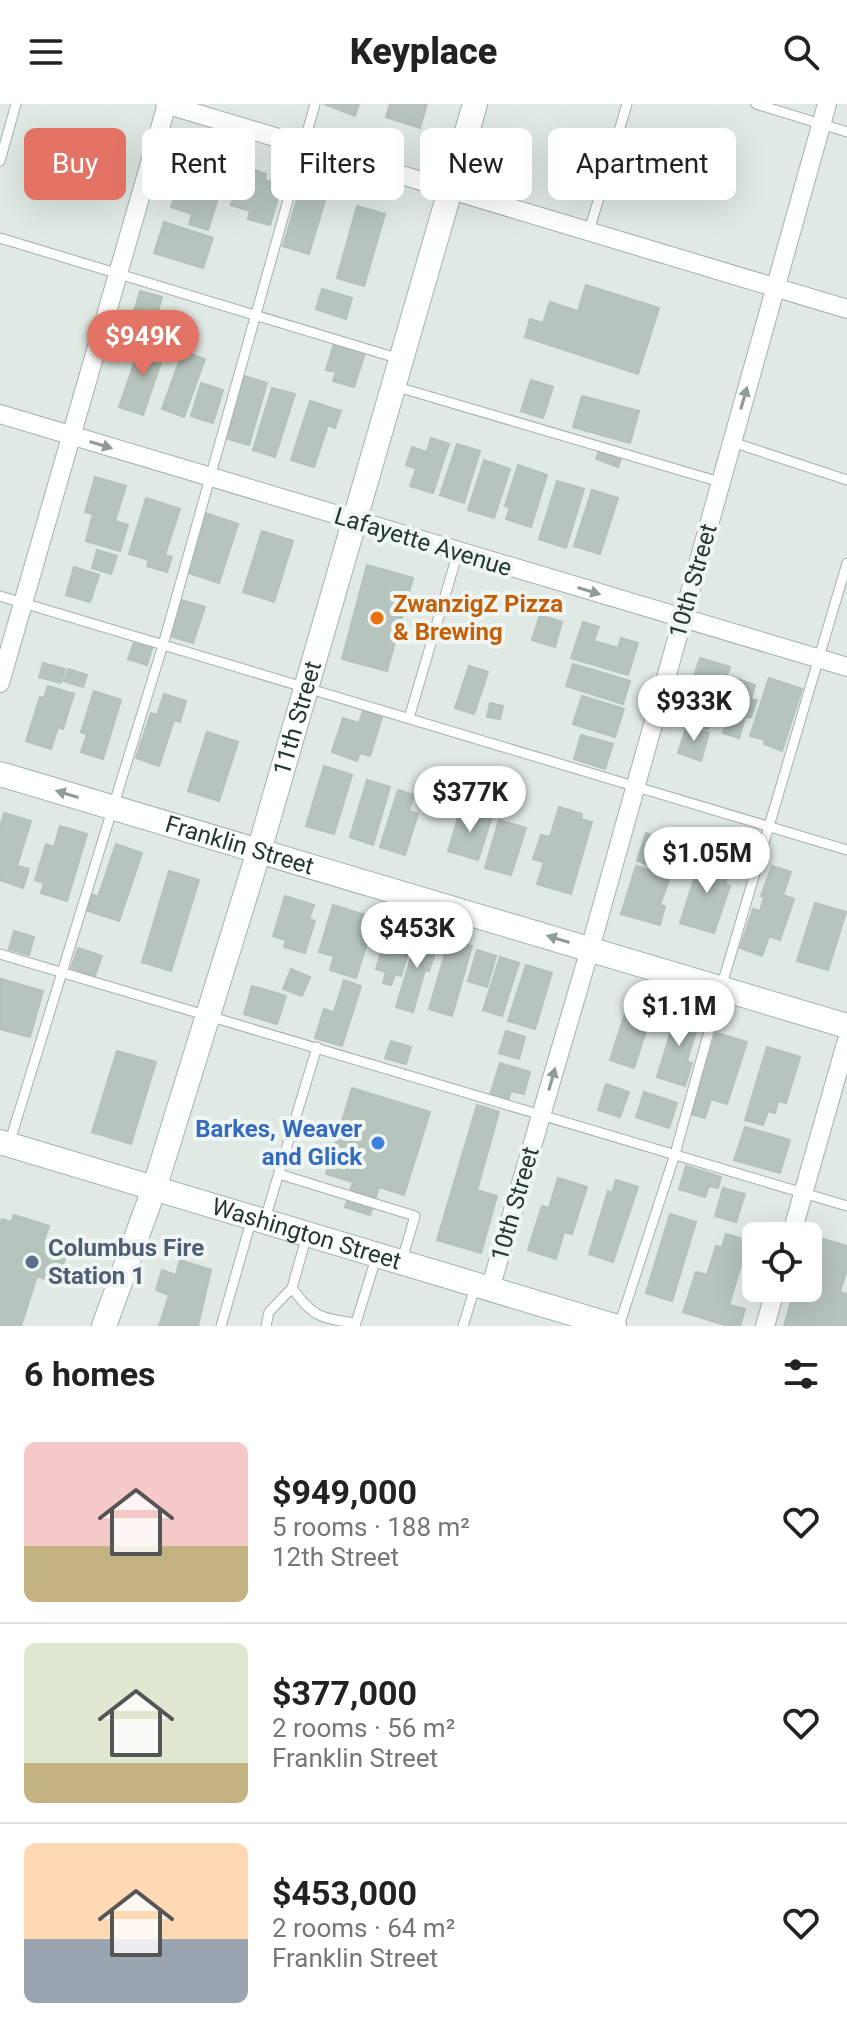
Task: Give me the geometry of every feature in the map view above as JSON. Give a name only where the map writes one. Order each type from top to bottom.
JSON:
[{"type":"street","points":[[0,683],[166,104],[271,135]]},
{"type":"street","name":"11th Street","points":[[468,128],[475,104]]},
{"type":"street","name":"10th Street","points":[[483,1286],[542,1114],[827,104]]},
{"type":"street","name":"11th Street","points":[[104,1326],[154,1189],[259,851],[447,200]]},
{"type":"street","points":[[486,200],[847,309]]},
{"type":"street","name":"Lafayette Avenue","points":[[0,414],[847,667]]},
{"type":"street","name":"Franklin Street","points":[[0,774],[847,1026]]},
{"type":"street","points":[[795,1222],[847,1040]]},
{"type":"street","name":"Washington Street","points":[[4,1143],[483,1286],[561,1314],[616,1326]]},
{"type":"street","points":[[765,1326],[772,1302]]},
{"type":"lane","points":[[0,161],[16,104]]},
{"type":"lane","points":[[308,128],[315,104]]},
{"type":"lane","points":[[589,231],[627,104]]},
{"type":"lane","points":[[756,104],[847,132]]},
{"type":"lane","points":[[4,1143],[64,971],[163,645],[287,200]]},
{"type":"lane","points":[[0,238],[400,359]]},
{"type":"lane","points":[[393,385],[720,482]]},
{"type":"lane","points":[[732,442],[847,480]]},
{"type":"lane","points":[[409,718],[458,552]]},
{"type":"lane","points":[[616,1326],[675,1154],[847,563]]},
{"type":"lane","points":[[0,596],[847,850]]},
{"type":"lane","points":[[0,954],[847,1206]]},
{"type":"lane","points":[[221,1326],[258,1220],[279,1174],[317,1047]]},
{"type":"lane","points":[[279,1174],[415,1216],[355,1324],[320,1322],[292,1288]]},
{"type":"lane","points":[[266,1326],[269,1312],[292,1288],[307,1235]]},
{"type":"lane","points":[[463,1326],[483,1286]]},
{"type":"building","points":[[324,104],[359,104],[355,116]]},
{"type":"building","points":[[390,104],[427,104],[420,128],[386,117]]},
{"type":"building","points":[[255,170],[266,174],[265,180],[271,182],[271,200],[278,200],[270,225],[248,219],[250,211],[231,205],[233,200],[255,200]]},
{"type":"building","points":[[173,200],[218,200],[208,230],[189,224],[192,214],[171,207]]},
{"type":"building","points":[[297,200],[325,200],[309,254],[283,246]]},
{"type":"building","points":[[357,206],[385,214],[364,286],[337,278]]},
{"type":"building","points":[[164,222],[213,238],[203,268],[154,253]]},
{"type":"building","points":[[586,285],[659,308],[638,374],[525,337],[530,319],[543,323],[550,302],[578,311]]},
{"type":"building","points":[[322,289],[352,298],[346,319],[316,309]]},
{"type":"building","points":[[140,291],[162,297],[153,329],[131,322]]},
{"type":"building","points":[[149,338],[167,345],[143,415],[119,407],[137,355],[143,357]]},
{"type":"building","points":[[335,340],[366,350],[354,387],[333,381],[336,372],[326,370]]},
{"type":"building","points":[[183,351],[205,359],[184,417],[162,409]]},
{"type":"building","points":[[244,376],[267,383],[249,445],[225,438]]},
{"type":"building","points":[[531,380],[553,387],[543,418],[521,411]]},
{"type":"building","points":[[201,383],[223,390],[213,423],[191,416]]},
{"type":"building","points":[[272,388],[295,394],[275,457],[253,450]]},
{"type":"building","points":[[582,396],[639,411],[630,443],[573,427]]},
{"type":"building","points":[[310,401],[341,411],[335,428],[328,425],[314,467],[291,460]]},
{"type":"building","points":[[431,438],[449,444],[433,493],[410,486],[416,469],[406,465],[412,447],[427,452]]},
{"type":"building","points":[[457,444],[480,451],[464,503],[440,495]]},
{"type":"building","points":[[600,448],[622,456],[618,467],[596,459]]},
{"type":"building","points":[[484,460],[510,469],[494,518],[468,510]]},
{"type":"building","points":[[518,465],[547,475],[531,527],[506,519],[510,508],[505,506]]},
{"type":"building","points":[[95,477],[126,486],[115,521],[128,525],[120,551],[86,541],[93,514],[85,512]]},
{"type":"building","points":[[557,481],[584,489],[566,548],[539,539]]},
{"type":"building","points":[[592,490],[618,498],[600,554],[574,546]]},
{"type":"building","points":[[146,498],[180,509],[165,555],[172,557],[167,572],[147,566],[149,560],[129,554]]},
{"type":"building","points":[[205,513],[238,524],[219,583],[186,572]]},
{"type":"building","points":[[262,531],[293,541],[274,602],[243,592]]},
{"type":"building","points":[[97,550],[117,556],[111,574],[92,568]]},
{"type":"building","name":"ZwanzigZ Pizza & Brewing","points":[[367,565],[413,578],[387,671],[342,659]]},
{"type":"building","points":[[74,567],[99,575],[90,602],[66,595]]},
{"type":"building","points":[[181,600],[205,607],[193,643],[170,636]]},
{"type":"building","points":[[540,615],[562,622],[555,647],[532,640]]},
{"type":"building","points":[[583,622],[599,627],[594,641],[618,648],[621,638],[638,643],[628,675],[571,658]]},
{"type":"building","points":[[135,639],[153,645],[147,665],[128,659]]},
{"type":"building","points":[[700,658],[730,667],[708,729],[679,721]]},
{"type":"building","points":[[43,663],[65,669],[61,683],[39,677]]},
{"type":"building","points":[[573,664],[630,681],[623,704],[566,686]]},
{"type":"building","points":[[469,666],[488,672],[474,714],[455,708]]},
{"type":"building","points":[[68,669],[87,675],[83,687],[64,681]]},
{"type":"building","points":[[732,677],[755,685],[751,700],[757,700],[751,717],[745,717],[739,738],[723,733],[727,722],[719,721]]},
{"type":"building","points":[[769,678],[802,689],[782,751],[764,744],[765,740],[750,736]]},
{"type":"building","points":[[48,686],[74,694],[63,729],[58,727],[51,749],[26,741],[40,697],[44,698]]},
{"type":"building","points":[[94,691],[121,700],[103,759],[81,752],[87,734],[81,732]]},
{"type":"building","points":[[164,694],[186,701],[180,722],[174,720],[159,766],[136,758],[151,713],[157,715]]},
{"type":"building","points":[[582,696],[624,709],[615,737],[573,724]]},
{"type":"building","points":[[490,703],[503,706],[500,719],[487,717]]},
{"type":"building","points":[[364,708],[383,714],[370,756],[360,753],[357,761],[332,752],[343,718],[359,723]]},
{"type":"building","points":[[687,725],[709,733],[701,761],[678,753]]},
{"type":"building","points":[[207,732],[238,742],[219,801],[188,791]]},
{"type":"building","points":[[581,735],[613,744],[605,769],[574,759]]},
{"type":"building","points":[[324,766],[352,775],[334,834],[306,826]]},
{"type":"building","points":[[367,780],[390,787],[373,845],[350,837]]},
{"type":"building","points":[[398,790],[414,795],[409,811],[418,814],[405,855],[380,847]]},
{"type":"building","points":[[559,807],[582,814],[581,819],[592,822],[571,894],[537,884],[544,862],[533,859],[541,835],[550,837]]},
{"type":"building","points":[[461,808],[492,817],[478,860],[448,851]]},
{"type":"building","points":[[4,813],[31,821],[17,866],[29,869],[23,888],[0,880],[0,827]]},
{"type":"building","points":[[499,820],[526,828],[511,875],[485,868]]},
{"type":"building","points":[[60,826],[87,834],[67,901],[41,893],[44,883],[35,880],[46,844],[54,847]]},
{"type":"building","points":[[646,833],[679,844],[671,873],[637,861]]},
{"type":"building","points":[[116,844],[142,853],[119,921],[86,910],[91,894],[98,897]]},
{"type":"building","points":[[702,855],[732,864],[725,884],[730,886],[714,933],[680,923]]},
{"type":"building","points":[[636,866],[670,877],[660,905],[665,906],[660,925],[621,914]]},
{"type":"building","points":[[772,866],[791,872],[783,895],[794,899],[780,940],[769,936],[762,956],[740,948],[753,909],[760,911],[764,897],[761,896]]},
{"type":"building","points":[[169,871],[199,880],[171,971],[142,962]]},
{"type":"building","points":[[285,896],[314,905],[309,919],[315,921],[305,953],[284,947],[286,940],[273,936]]},
{"type":"building","points":[[815,903],[846,912],[828,970],[797,961]]},
{"type":"building","points":[[333,905],[375,918],[356,978],[330,970],[334,956],[319,952]]},
{"type":"building","points":[[391,921],[415,929],[401,976],[395,974],[391,985],[383,983],[386,972],[376,969]]},
{"type":"building","points":[[14,931],[34,937],[29,955],[9,949]]},
{"type":"building","points":[[419,931],[440,937],[429,971],[425,970],[413,1012],[396,1007]]},
{"type":"building","points":[[449,940],[472,946],[452,1016],[429,1009]]},
{"type":"building","points":[[78,948],[102,956],[95,976],[71,968]]},
{"type":"building","points":[[477,950],[496,956],[487,987],[468,981]]},
{"type":"building","points":[[500,957],[519,963],[502,1016],[483,1010]]},
{"type":"building","points":[[526,965],[552,973],[535,1029],[508,1021]]},
{"type":"building","points":[[291,969],[310,977],[302,996],[283,989]]},
{"type":"building","points":[[1,979],[43,991],[30,1037],[0,1029]]},
{"type":"building","points":[[344,980],[361,986],[342,1046],[315,1038],[324,1009],[334,1012]]},
{"type":"building","points":[[252,986],[286,996],[277,1024],[244,1014]]},
{"type":"building","points":[[628,1004],[652,1012],[634,1068],[610,1060]]},
{"type":"building","points":[[678,1008],[701,1015],[687,1061],[692,1063],[685,1086],[657,1077]]},
{"type":"building","points":[[506,1031],[525,1037],[519,1059],[499,1053]]},
{"type":"building","points":[[716,1033],[747,1042],[727,1104],[711,1099],[705,1118],[691,1114]]},
{"type":"building","points":[[391,1041],[411,1047],[406,1064],[385,1058]]},
{"type":"building","points":[[767,1047],[800,1057],[786,1103],[778,1101],[775,1113],[768,1111],[763,1125],[745,1120]]},
{"type":"building","points":[[117,1051],[156,1062],[131,1144],[92,1132]]},
{"type":"building","points":[[500,1063],[530,1072],[524,1094],[511,1091],[508,1101],[490,1095]]},
{"type":"building","points":[[606,1084],[629,1092],[620,1117],[598,1110]]},
{"type":"building","name":"Barkes, Weaver and Glick","points":[[352,1088],[430,1112],[404,1195],[379,1187],[370,1215],[345,1207],[353,1182],[326,1174]]},
{"type":"building","points":[[644,1092],[677,1103],[669,1128],[636,1117]]},
{"type":"building","points":[[477,1105],[499,1112],[477,1190],[497,1196],[481,1253],[437,1240]]},
{"type":"building","points":[[745,1127],[790,1140],[780,1173],[734,1160]]},
{"type":"building","points":[[686,1166],[721,1177],[718,1188],[709,1186],[705,1197],[679,1189]]},
{"type":"building","points":[[558,1178],[587,1187],[572,1234],[564,1232],[556,1259],[528,1250],[542,1206],[549,1208]]},
{"type":"building","points":[[616,1180],[638,1187],[613,1262],[589,1254],[608,1191],[612,1193]]},
{"type":"building","points":[[723,1188],[745,1194],[736,1222],[715,1216]]},
{"type":"building","points":[[670,1214],[696,1222],[672,1301],[646,1293]]},
{"type":"building","name":"Columbus Fire Station 1","points":[[14,1215],[49,1226],[43,1244],[67,1252],[60,1275],[48,1271],[45,1279],[37,1276],[21,1326],[0,1326],[0,1224],[2,1219],[11,1222]]},
{"type":"building","points":[[726,1234],[742,1239],[742,1265],[729,1305],[745,1309],[740,1326],[728,1326],[683,1312],[696,1272],[707,1275],[716,1246],[722,1247]]},
{"type":"building","points":[[822,1239],[847,1246],[847,1269],[840,1292],[847,1294],[847,1326],[784,1326],[791,1302],[822,1302]]},
{"type":"building","points":[[180,1260],[211,1270],[198,1326],[159,1326],[169,1295],[156,1290],[162,1270],[176,1275]]},
{"type":"place","name":"ZwanzigZ Pizza & Brewing","points":[[377,618]]},
{"type":"place","name":"Barkes, Weaver and Glick","points":[[378,1143]]},
{"type":"place","name":"Columbus Fire Station 1","points":[[32,1262]]}]
